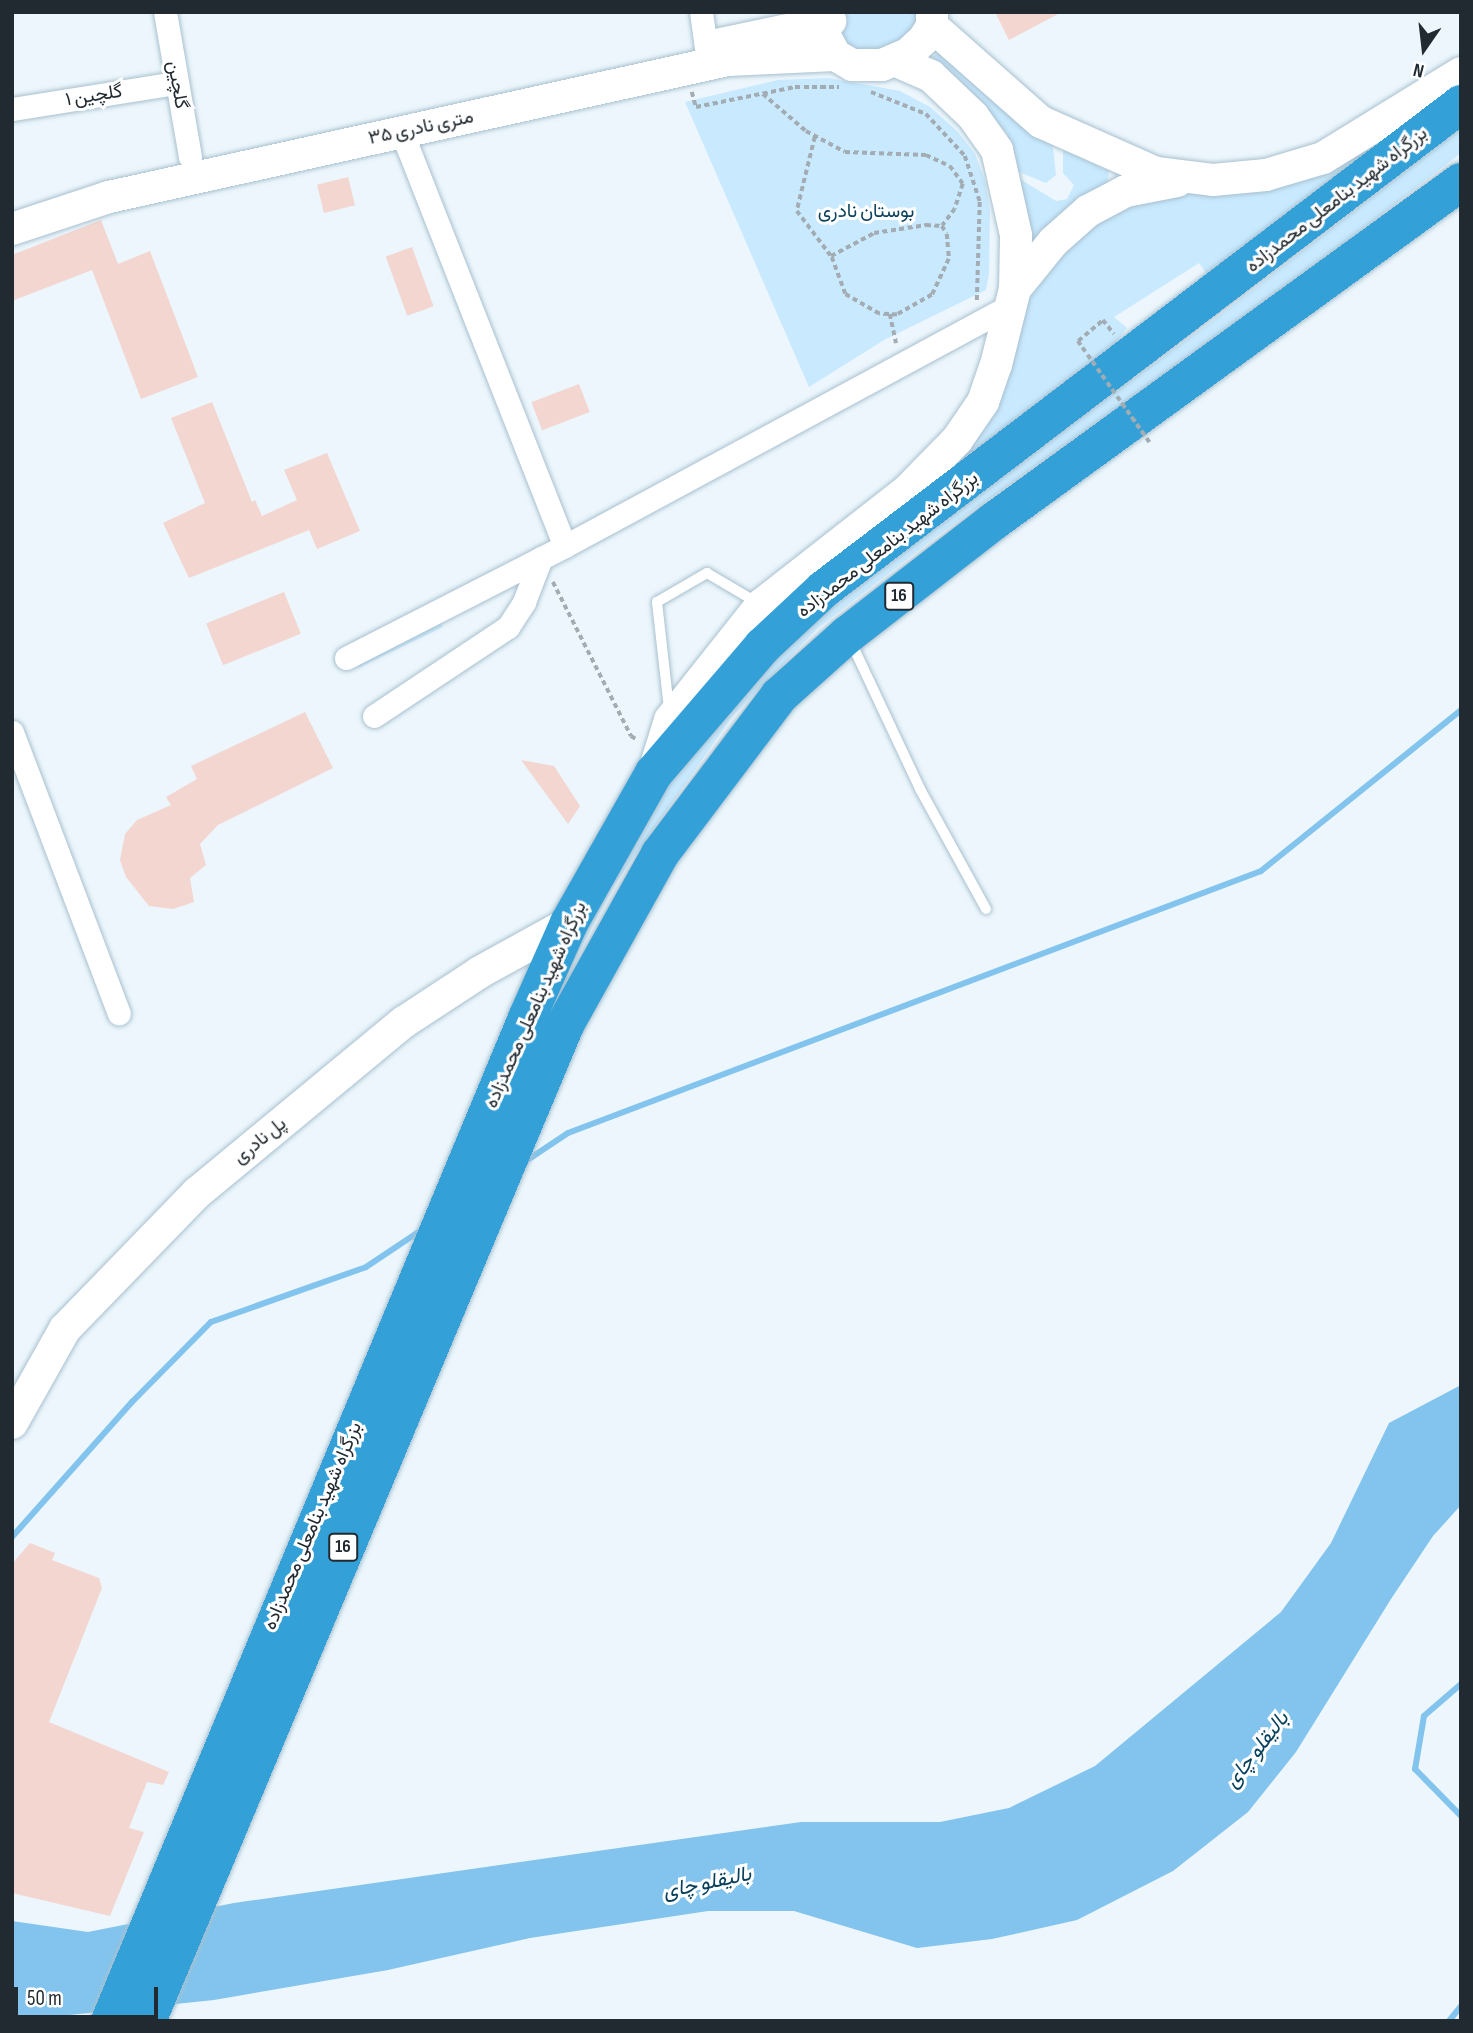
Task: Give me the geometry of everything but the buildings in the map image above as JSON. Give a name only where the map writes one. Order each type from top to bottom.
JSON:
[{"type":"highway","name":"بزرگراه شهید بنامعلی محمدزاده","points":[[110,2021],[436,1233],[569,923],[656,763],[763,646],[824,589],[1461,104]]},
{"type":"highway","name":"بزرگراه شهید بنامعلی محمدزاده","points":[[147,2021],[566,1023],[660,854],[779,696],[847,635],[994,521],[1461,181]]},
{"type":"street","name":"گلچین","points":[[165,12],[190,158]]},
{"type":"street","points":[[696,58],[701,12]]},
{"type":"street","points":[[832,16],[824,35],[835,55],[865,67],[894,61],[908,54],[932,19],[1041,121],[1156,173],[1203,178]]},
{"type":"street","name":"۳۵ متری نادری","points":[[12,229],[109,197],[402,133],[696,58],[832,16]]},
{"type":"street","name":"۳۵ متری نادری","points":[[12,207],[102,177],[696,58],[728,61],[835,55]]},
{"type":"street","points":[[656,763],[670,720],[761,605],[908,490],[957,440],[983,402],[1013,297],[1016,235],[997,150],[973,116],[931,76],[894,61]]},
{"type":"street","points":[[346,658],[565,546],[975,325],[1013,297],[1053,242],[1088,211],[1126,191],[1203,178],[1266,175],[1324,158],[1461,73]]},
{"type":"street","name":"گلچین ۱","points":[[12,109],[177,83]]},
{"type":"street","points":[[402,133],[565,546]]},
{"type":"street","points":[[374,716],[508,626],[524,602],[541,558]]},
{"type":"street","points":[[12,732],[119,1013]]},
{"type":"street","name":"پل نادری","points":[[12,1423],[65,1329],[197,1193],[404,1022],[480,972],[569,923]]},
{"type":"lane","points":[[670,720],[657,602],[707,573],[761,605]]},
{"type":"lane","points":[[847,635],[920,789],[986,909]]},
{"type":"path","points":[[696,58],[696,107],[806,87],[853,89]]},
{"type":"path","points":[[866,90],[926,114],[965,156],[973,175],[982,230],[975,325]]},
{"type":"path","points":[[763,94],[815,137],[845,152],[926,155],[950,166],[961,179]]},
{"type":"path","points":[[815,137],[797,211],[831,256],[845,294],[879,314],[918,307],[932,295],[948,259],[942,226]]},
{"type":"path","points":[[961,179],[973,175]]},
{"type":"path","points":[[831,256],[874,233],[942,226],[955,209],[961,179]]},
{"type":"path","points":[[890,314],[900,365]]},
{"type":"path","points":[[1103,320],[1078,341],[1151,444]]},
{"type":"path","points":[[541,558],[631,736],[656,763]]},
{"type":"green space","points":[[846,12],[917,12],[917,17],[913,30],[892,47],[854,51],[841,39]]},
{"type":"green space","points":[[941,51],[996,104],[1052,140],[1056,175],[1046,183],[1019,172],[1007,133],[933,57]]},
{"type":"green space","name":"بوستان نادری","points":[[828,78],[900,91],[930,107],[957,131],[975,154],[985,181],[990,211],[989,274],[986,290],[884,340],[809,387],[685,102],[778,80]]},
{"type":"green space","points":[[1434,101],[1210,279],[1199,263],[1114,317],[1127,328],[1112,347],[861,546],[979,434],[1029,288],[1054,253],[1127,199],[1176,189],[1223,189]]},
{"type":"green space","points":[[1461,128],[1461,153],[1286,288],[937,536],[818,628],[732,717],[613,887],[498,1103],[648,811],[757,669],[840,593],[1211,322]]},
{"type":"green space","points":[[1063,150],[1109,171],[1107,186],[1027,251],[1020,179],[1056,201],[1067,199],[1074,185],[1063,173]]},
{"type":"green space","points":[[440,622],[443,627],[358,668],[358,665]]},
{"type":"water","name":"بالیقلو چای","points":[[1461,1385],[1461,1505],[1433,1536],[1296,1752],[1248,1812],[1173,1871],[1077,1920],[992,1939],[917,1948],[794,1911],[708,1911],[530,1938],[388,1970],[214,2000],[12,2021],[12,1921],[88,1932],[234,1903],[801,1822],[940,1822],[1009,1808],[1095,1766],[1281,1612],[1331,1543],[1389,1423]]},
{"type":"waterway","points":[[523,1163],[568,1133],[1261,871],[1461,710]]},
{"type":"waterway","points":[[12,1537],[132,1402],[211,1322],[366,1267],[423,1229]]},
{"type":"waterway","points":[[1461,1684],[1424,1716],[1415,1769],[1461,1816]]},
{"type":"waterway","points":[[1449,2021],[1461,2006]]}]
